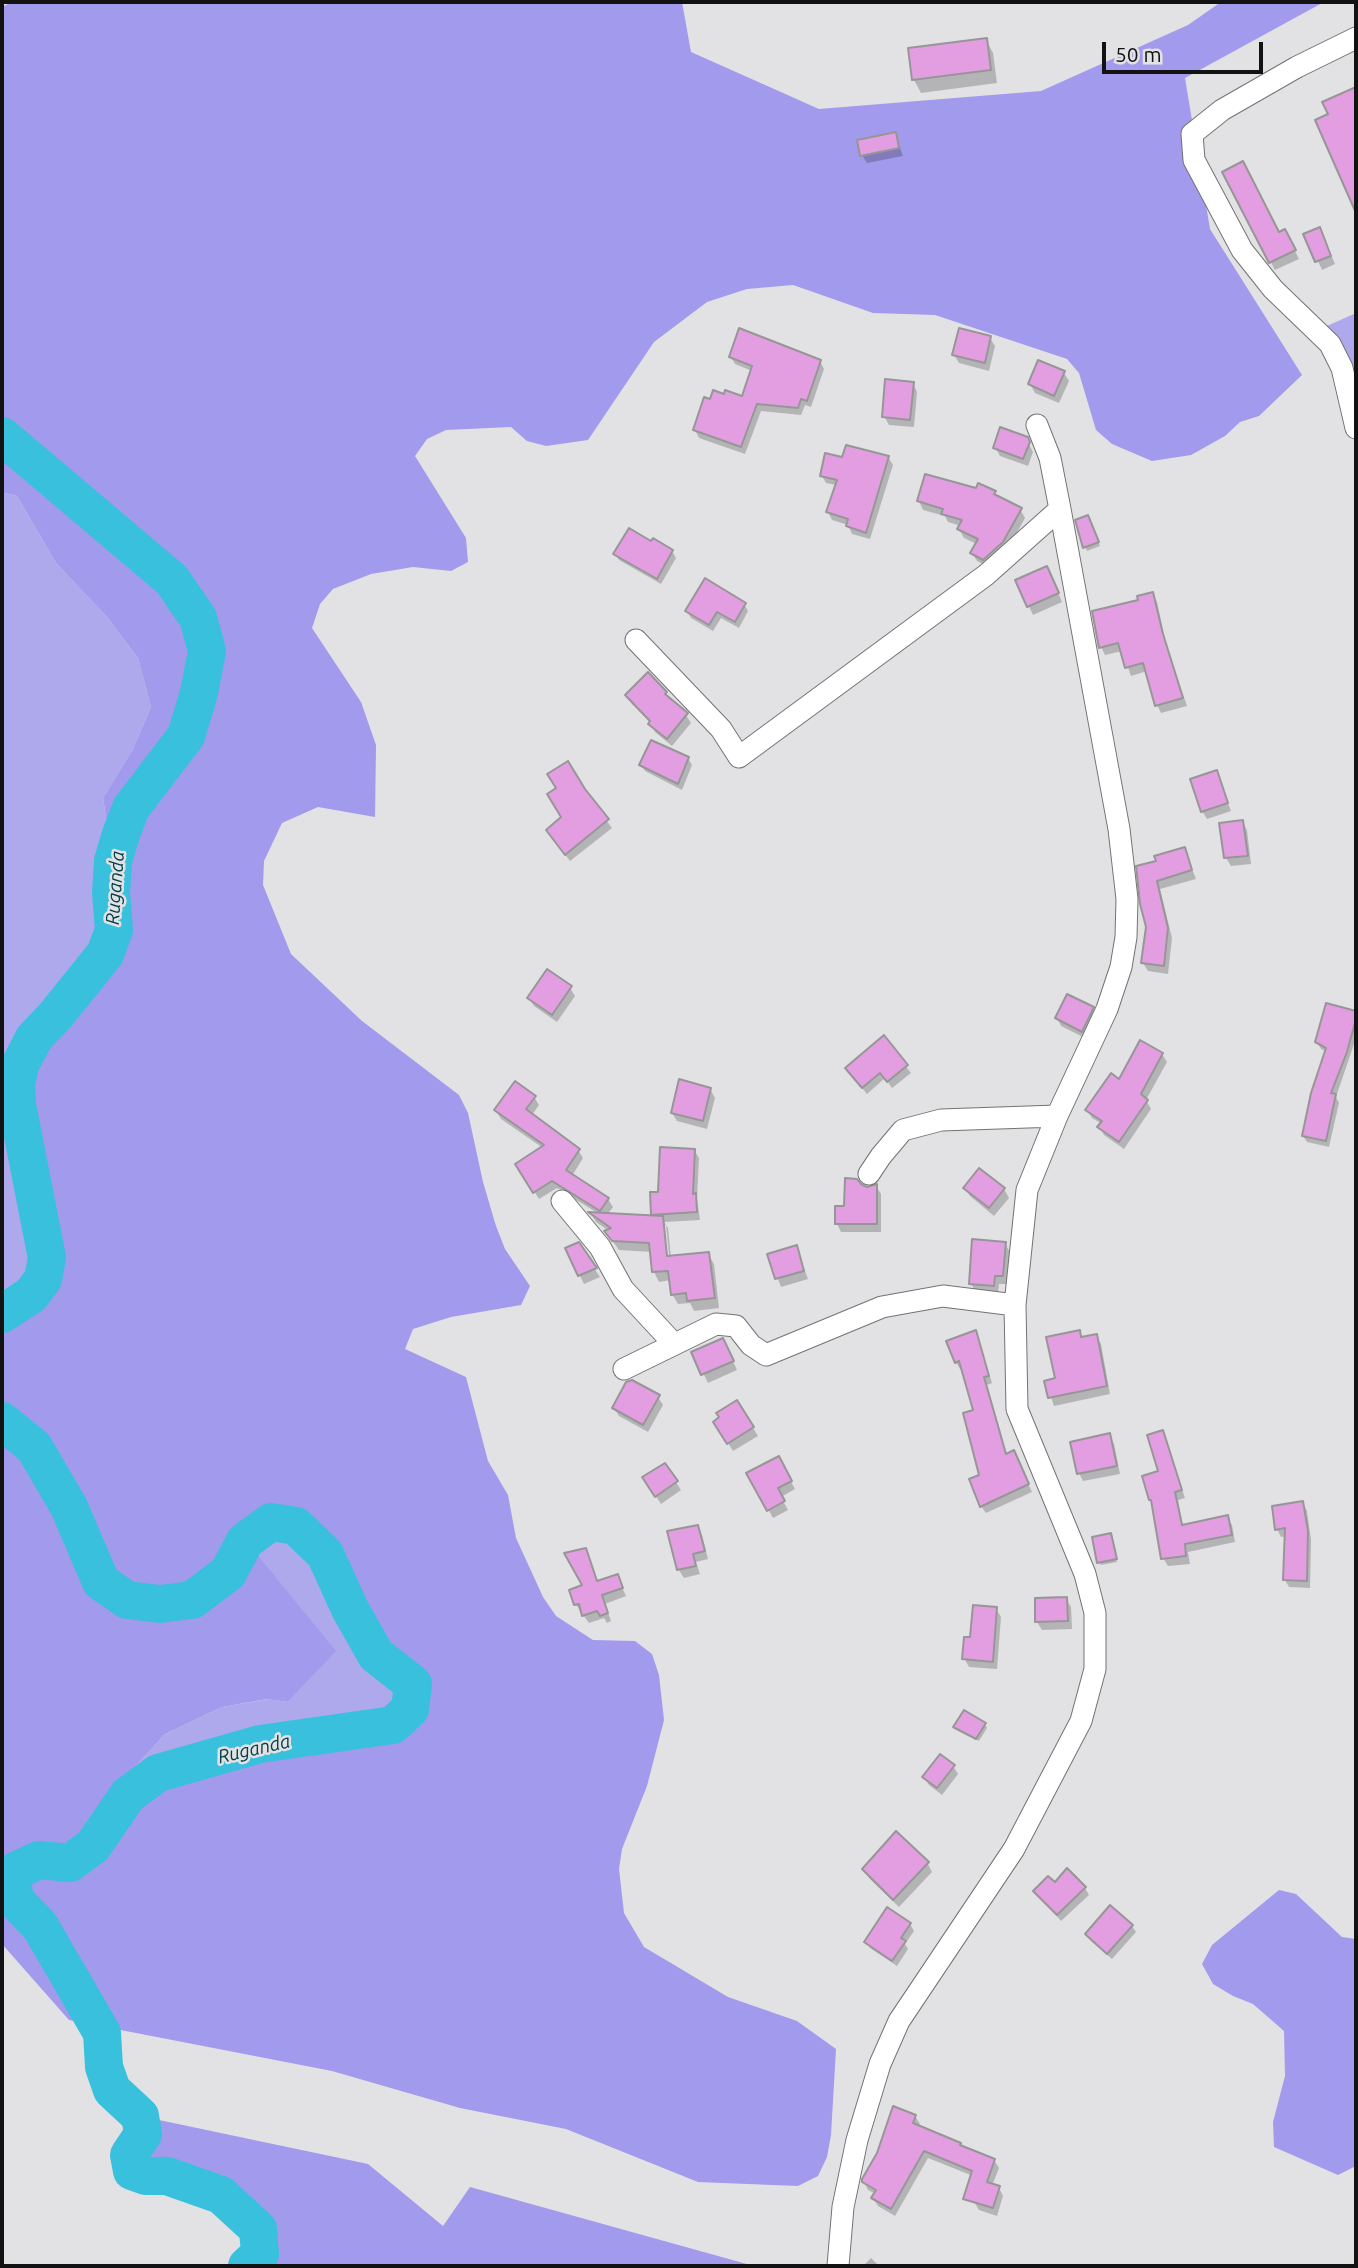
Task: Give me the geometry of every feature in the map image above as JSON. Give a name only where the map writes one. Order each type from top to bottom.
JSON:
[{"type":"street","points":[[1356,38],[1297,67],[1222,110],[1192,134],[1194,160],[1242,250],[1273,289],[1330,344],[1342,368],[1356,428]]},
{"type":"street","points":[[838,2266],[843,2207],[857,2140],[889,2043],[899,2021],[1014,1849],[1081,1721],[1095,1670],[1095,1613],[1085,1574],[1017,1409],[1015,1305],[1027,1190],[1057,1116],[1107,1009],[1121,967],[1126,937],[1127,899],[1118,829],[1060,509],[1050,458],[1037,425]]},
{"type":"street","points":[[636,640],[721,729],[739,757],[986,575],[1060,509]]},
{"type":"street","points":[[869,1174],[904,1130],[941,1120],[1057,1116]]},
{"type":"street","points":[[562,1201],[600,1247],[623,1289],[674,1345]]},
{"type":"street","points":[[624,1368],[716,1324],[736,1326],[751,1345],[766,1355],[882,1307],[943,1296],[1015,1305]]},
{"type":"shaded area","points":[[12,2],[682,2],[691,52],[819,109],[1041,91],[1188,25],[1221,2],[1324,2],[1185,78],[1210,229],[1302,375],[1259,416],[1240,422],[1225,436],[1191,455],[1152,461],[1112,444],[1096,430],[1079,373],[1067,359],[935,315],[873,313],[793,285],[747,289],[707,302],[654,342],[588,440],[546,446],[527,441],[511,427],[446,430],[427,439],[415,456],[466,538],[468,562],[451,571],[413,567],[371,574],[333,589],[320,604],[312,628],[361,702],[376,745],[375,817],[318,807],[282,823],[264,861],[263,885],[291,954],[362,1021],[459,1095],[468,1113],[496,1226],[505,1249],[530,1286],[521,1305],[451,1317],[413,1329],[405,1349],[466,1377],[488,1461],[508,1495],[516,1538],[543,1597],[556,1616],[593,1640],[635,1641],[652,1654],[659,1675],[664,1720],[647,1786],[622,1849],[619,1869],[624,1913],[644,1947],[728,1997],[797,2021],[836,2049],[831,2135],[827,2157],[818,2176],[798,2186],[698,2182],[566,2129],[460,2108],[332,2071],[69,2020],[2,1944],[2,1296],[31,1295],[43,1279],[47,1258],[17,1105],[16,1084],[20,1065],[34,1038],[105,954],[114,930],[111,893],[113,861],[103,798],[133,749],[151,707],[138,658],[107,617],[56,563],[17,496],[2,492],[2,7]],"holes":[[[271,1522],[296,1526],[325,1554],[350,1609],[376,1655],[412,1684],[410,1709],[393,1725],[260,1744],[158,1773],[128,1795],[95,1843],[115,1789],[165,1734],[222,1707],[267,1699],[288,1702],[336,1651],[246,1541]]]},
{"type":"shaded area","points":[[1356,313],[1356,416],[1318,330]]},
{"type":"shaded area","points":[[2,492],[17,496],[56,563],[107,617],[138,658],[151,707],[133,749],[103,798],[113,861],[111,893],[114,930],[105,954],[34,1038],[17,1105],[47,1258],[43,1279],[31,1295],[2,1296]]},
{"type":"shaded area","points":[[271,1522],[296,1526],[325,1554],[350,1609],[376,1655],[412,1684],[410,1709],[393,1725],[260,1744],[93,1846],[115,1789],[165,1734],[222,1707],[268,1699],[288,1702],[335,1651],[245,1541]]},
{"type":"shaded area","points":[[1279,1890],[1296,1894],[1342,1937],[1356,1939],[1356,2166],[1338,2175],[1274,2147],[1273,2122],[1285,2076],[1284,2031],[1253,2004],[1213,1984],[1202,1964],[1212,1945]]},
{"type":"shaded area","points":[[140,2116],[368,2164],[443,2226],[470,2187],[754,2266],[247,2266],[260,2254],[258,2229],[221,2195],[167,2176],[146,2176],[132,2171],[129,2155],[143,2134]]},
{"type":"building","points":[[987,38],[991,70],[912,80],[908,48]]},
{"type":"building","points":[[1356,87],[1356,213],[1315,120],[1328,114],[1322,102]]},
{"type":"building","points":[[896,132],[899,148],[860,156],[857,140]]},
{"type":"building","points":[[1243,161],[1279,232],[1285,229],[1296,250],[1269,263],[1222,172]]},
{"type":"building","points":[[1320,227],[1331,256],[1315,262],[1303,234]]},
{"type":"building","points":[[739,328],[821,360],[807,401],[801,399],[798,408],[757,404],[741,447],[693,430],[704,397],[710,399],[713,390],[724,394],[725,390],[742,396],[752,366],[729,357]]},
{"type":"building","points":[[959,328],[991,336],[985,363],[952,355]]},
{"type":"building","points":[[1038,360],[1065,371],[1054,396],[1028,384]]},
{"type":"building","points":[[885,379],[914,382],[910,420],[882,417]]},
{"type":"building","points":[[1000,427],[1028,437],[1030,442],[1023,459],[993,448]]},
{"type":"building","points":[[846,445],[889,456],[866,533],[846,526],[848,519],[826,512],[837,480],[820,476],[825,453],[842,457]]},
{"type":"building","points":[[925,474],[976,488],[978,483],[1022,508],[1003,542],[983,560],[970,553],[978,539],[957,529],[962,520],[941,514],[943,509],[917,501]]},
{"type":"building","points":[[1088,515],[1099,542],[1083,548],[1075,520]]},
{"type":"building","points":[[629,528],[673,550],[657,579],[613,554]]},
{"type":"building","points":[[1047,566],[1059,593],[1027,607],[1015,580]]},
{"type":"building","points":[[705,578],[746,603],[735,622],[717,612],[709,625],[685,611]]},
{"type":"building","points":[[1153,592],[1183,698],[1155,706],[1143,663],[1125,668],[1118,643],[1099,648],[1092,611],[1138,600],[1137,596]]},
{"type":"building","points":[[648,672],[667,692],[665,694],[688,713],[667,739],[648,724],[650,721],[625,695]]},
{"type":"building","points":[[651,740],[689,757],[678,784],[639,765]]},
{"type":"building","points":[[568,761],[585,789],[609,819],[565,855],[546,830],[561,817],[547,794],[556,788],[547,774]]},
{"type":"building","points":[[1217,770],[1228,803],[1201,812],[1190,779]]},
{"type":"building","points":[[1243,820],[1248,856],[1224,858],[1219,823]]},
{"type":"building","points":[[1185,847],[1192,870],[1157,881],[1168,928],[1164,966],[1141,963],[1146,927],[1140,904],[1136,866],[1156,861],[1154,856]]},
{"type":"building","points":[[547,969],[572,986],[552,1015],[527,998]]},
{"type":"building","points":[[1067,994],[1094,1007],[1082,1032],[1055,1018]]},
{"type":"building","points":[[1326,1003],[1356,1011],[1356,1019],[1331,1093],[1336,1094],[1326,1141],[1302,1136],[1311,1093],[1326,1048],[1315,1042]]},
{"type":"building","points":[[884,1035],[908,1065],[887,1082],[880,1073],[862,1088],[845,1068]]},
{"type":"building","points":[[1140,1040],[1163,1053],[1141,1094],[1148,1100],[1119,1142],[1097,1127],[1102,1121],[1085,1110],[1111,1073],[1119,1079]]},
{"type":"building","points":[[679,1079],[711,1088],[703,1121],[671,1113]]},
{"type":"building","points":[[515,1081],[536,1096],[526,1109],[580,1149],[566,1170],[609,1198],[600,1211],[552,1181],[533,1193],[515,1164],[544,1145],[494,1110]]},
{"type":"building","points":[[660,1147],[695,1149],[693,1194],[696,1193],[697,1212],[651,1215],[650,1192],[658,1192]]},
{"type":"building","points":[[979,1168],[1005,1188],[989,1208],[963,1188]]},
{"type":"building","points":[[845,1178],[857,1179],[867,1187],[877,1184],[877,1224],[835,1224],[835,1206],[844,1206]]},
{"type":"building","points":[[588,1212],[663,1216],[667,1256],[709,1252],[715,1298],[687,1301],[686,1293],[671,1295],[668,1271],[652,1272],[649,1243],[612,1241],[604,1231],[611,1228]]},
{"type":"building","points":[[972,1239],[1006,1242],[1003,1276],[995,1276],[994,1286],[969,1284]]},
{"type":"building","points":[[579,1242],[597,1268],[578,1276],[565,1248]]},
{"type":"building","points":[[797,1245],[804,1271],[775,1279],[767,1254]]},
{"type":"building","points":[[976,1330],[989,1376],[984,1377],[1006,1454],[1014,1450],[1029,1484],[980,1507],[969,1479],[979,1475],[963,1413],[973,1410],[959,1361],[955,1363],[946,1341]]},
{"type":"building","points":[[1080,1330],[1081,1337],[1097,1334],[1107,1386],[1048,1398],[1044,1381],[1055,1378],[1046,1337]]},
{"type":"building","points":[[723,1338],[734,1361],[701,1375],[691,1352]]},
{"type":"building","points":[[632,1380],[660,1395],[643,1425],[612,1408],[626,1382]]},
{"type":"building","points":[[737,1400],[754,1427],[727,1444],[713,1422],[719,1417],[716,1413]]},
{"type":"building","points":[[1163,1430],[1182,1490],[1175,1492],[1182,1525],[1228,1515],[1232,1535],[1185,1544],[1186,1556],[1161,1559],[1151,1500],[1142,1476],[1158,1471],[1147,1435]]},
{"type":"building","points":[[1110,1433],[1117,1466],[1077,1474],[1070,1442]]},
{"type":"building","points":[[779,1456],[792,1481],[778,1488],[785,1501],[767,1511],[746,1473]]},
{"type":"building","points":[[665,1463],[678,1481],[655,1497],[642,1477]]},
{"type":"building","points":[[1303,1501],[1308,1531],[1307,1581],[1283,1580],[1285,1528],[1275,1530],[1272,1506]]},
{"type":"building","points":[[698,1525],[705,1551],[693,1554],[696,1566],[677,1570],[667,1531]]},
{"type":"building","points":[[1111,1533],[1117,1559],[1097,1563],[1092,1537]]},
{"type":"building","points":[[586,1548],[597,1581],[618,1574],[623,1588],[602,1595],[608,1613],[600,1616],[597,1611],[582,1616],[579,1604],[574,1605],[569,1590],[582,1585],[564,1553]]},
{"type":"building","points":[[1067,1597],[1068,1621],[1035,1622],[1035,1598]]},
{"type":"building","points":[[973,1605],[997,1607],[993,1662],[962,1659],[964,1637],[970,1637]]},
{"type":"building","points":[[964,1710],[986,1723],[976,1739],[953,1727]]},
{"type":"building","points":[[940,1754],[955,1765],[937,1788],[922,1777]]},
{"type":"building","points":[[896,1831],[929,1862],[893,1900],[862,1869]]},
{"type":"building","points":[[1067,1868],[1086,1887],[1057,1915],[1033,1891],[1048,1876],[1055,1882]]},
{"type":"building","points":[[1110,1905],[1133,1925],[1107,1954],[1085,1934]]},
{"type":"building","points":[[887,1907],[911,1923],[901,1938],[906,1941],[892,1961],[864,1942]]},
{"type":"building","points":[[893,2106],[916,2115],[913,2123],[995,2159],[987,2182],[1000,2186],[993,2208],[963,2199],[972,2171],[924,2151],[891,2209],[871,2198],[876,2190],[862,2182],[862,2179],[877,2153]]},
{"type":"waterway","name":"Ruganda","points":[[2,436],[172,580],[198,618],[207,651],[199,693],[186,736],[131,808],[121,834],[113,861],[111,893],[114,930],[105,954],[34,1038],[20,1065],[16,1084],[17,1105],[47,1258],[43,1279],[31,1295],[2,1314]]},
{"type":"waterway","name":"Ruganda","points":[[2,1421],[34,1447],[69,1507],[101,1582],[127,1600],[160,1604],[192,1600],[228,1573],[245,1541],[271,1522],[296,1526],[325,1554],[350,1609],[376,1655],[413,1684],[410,1709],[393,1725],[260,1744],[158,1773],[128,1795],[93,1846],[70,1863],[39,1860],[11,1873],[15,1900],[40,1926],[102,2033],[104,2067],[112,2090],[140,2116],[143,2134],[129,2155],[132,2171],[146,2176],[167,2176],[221,2195],[258,2229],[260,2254],[247,2266]]}]
